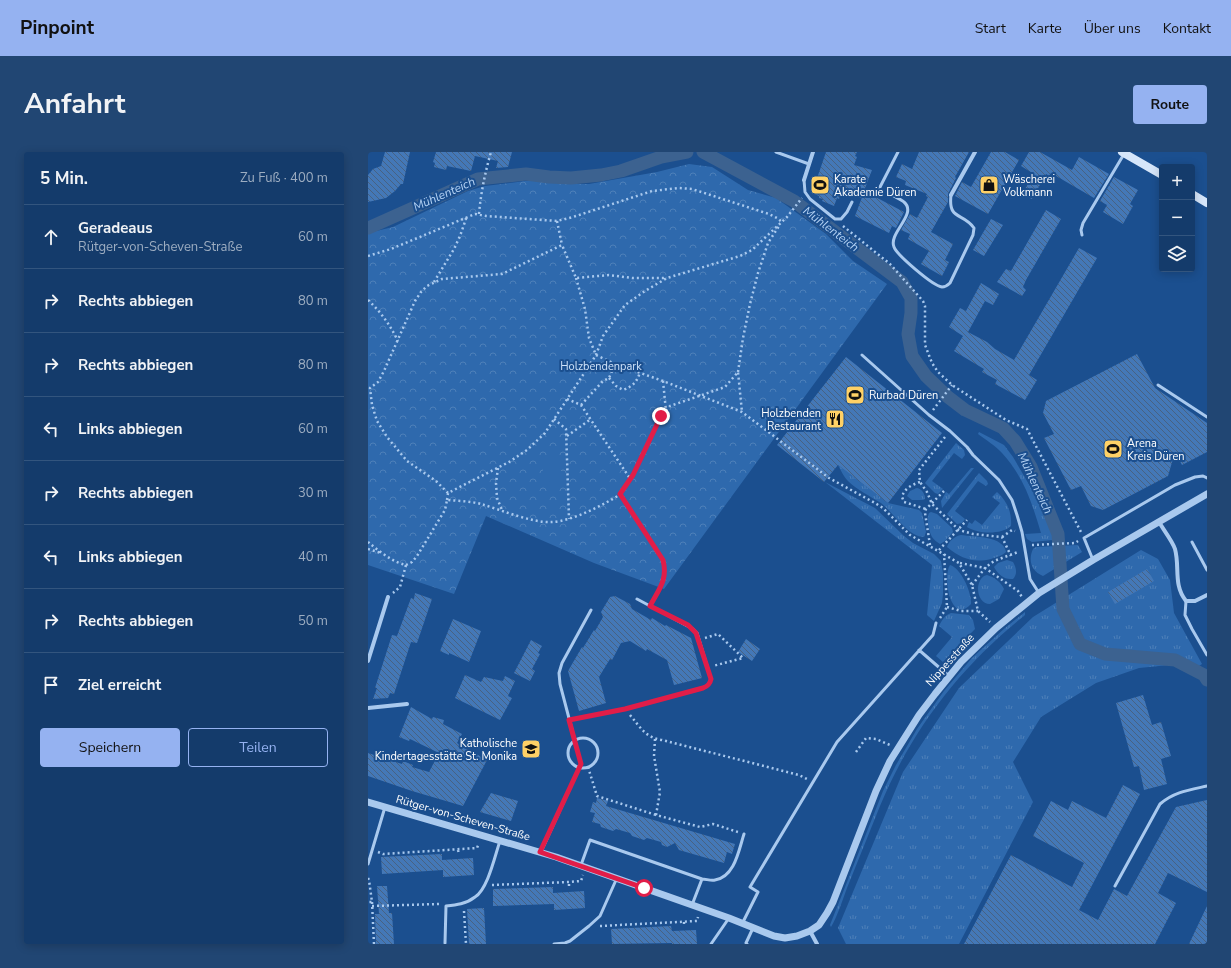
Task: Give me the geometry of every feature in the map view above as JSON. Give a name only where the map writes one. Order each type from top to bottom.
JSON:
[{"type":"main road","points":[[1123,153],[1159,173]]},
{"type":"main road","points":[[1195,196],[1207,204]]},
{"type":"street","points":[[804,180],[813,152]]},
{"type":"street","points":[[951,195],[975,152]]},
{"type":"street","name":"Nippesstraße","points":[[810,931],[819,925],[828,913],[876,791],[890,761],[919,715],[949,676],[977,645],[1026,602],[1158,521],[1207,494]]},
{"type":"street","points":[[1158,521],[1175,548],[1180,595],[1186,601],[1195,601],[1207,595]]},
{"type":"street","points":[[368,661],[388,597]]},
{"type":"street","points":[[368,708],[407,704]]},
{"type":"street","name":"Rütger-von-Scheven-Straße","points":[[368,802],[500,840],[583,866],[729,918],[780,938],[797,936],[810,931]]},
{"type":"street","points":[[810,931],[817,944]]},
{"type":"lane","points":[[776,152],[809,164]]},
{"type":"lane","points":[[879,189],[898,152]]},
{"type":"lane","points":[[1082,235],[1081,230],[1083,223],[1123,153]]},
{"type":"lane","points":[[804,180],[805,192],[810,199],[835,219],[842,219],[848,212],[852,202]]},
{"type":"lane","points":[[890,194],[905,202],[908,208],[907,214],[893,241],[894,247],[927,279],[942,287],[950,283],[973,235],[974,228],[971,223],[957,216],[952,211],[950,203],[951,195]]},
{"type":"lane","points":[[862,355],[929,415],[950,431],[999,480],[1012,500],[1022,532],[1030,579],[1040,593]]},
{"type":"lane","points":[[1158,385],[1207,417]]},
{"type":"lane","points":[[1093,560],[1084,538],[1175,486],[1195,477],[1203,476],[1207,478]]},
{"type":"lane","points":[[1192,542],[1207,570]]},
{"type":"lane","points":[[569,720],[625,709],[708,686],[711,679],[696,633],[688,625],[637,599]]},
{"type":"lane","points":[[1186,601],[1185,615],[1207,654]]},
{"type":"lane","points":[[540,852],[581,764],[560,684],[559,672],[562,663],[591,610]]},
{"type":"lane","points":[[742,924],[758,892],[750,888],[837,742],[932,635],[936,623]]},
{"type":"lane","points":[[919,650],[949,676]]},
{"type":"lane","points":[[586,738],[596,745],[598,756],[595,762],[588,767],[580,768],[574,766],[570,761],[568,750],[575,740],[586,738]]},
{"type":"lane","points":[[1116,886],[1160,804],[1175,794],[1207,786]]},
{"type":"lane","points":[[368,864],[385,807]]},
{"type":"lane","points":[[583,866],[590,840],[702,879],[715,880],[726,875],[734,863],[744,834]]},
{"type":"lane","points":[[445,943],[446,906],[464,903],[475,898],[481,892],[485,886],[500,840]]},
{"type":"lane","points":[[554,944],[570,941],[600,916],[617,878]]},
{"type":"lane","points":[[692,905],[702,879]]},
{"type":"lane","points":[[711,944],[729,918]]},
{"type":"lane","points":[[747,944],[746,943],[753,928]]},
{"type":"path","points":[[479,214],[480,195],[490,152]]},
{"type":"path","points":[[368,256],[391,249],[467,216],[475,214],[557,221],[652,192],[679,188],[692,189],[768,214],[782,222]]},
{"type":"path","points":[[448,493],[509,462],[527,450],[545,433],[596,355],[603,336],[625,306],[645,291],[667,278],[740,256],[752,250],[782,222],[802,198]]},
{"type":"path","points":[[434,283],[454,249],[467,216]]},
{"type":"path","points":[[835,219],[890,264],[921,297],[925,306],[925,345],[928,354],[938,372],[952,385],[1006,420],[1027,429],[1084,538]]},
{"type":"path","points":[[557,221],[562,245],[576,278],[585,308],[589,338],[596,355],[615,364],[640,372],[742,412],[829,478],[883,508],[910,536],[939,550],[959,563],[985,568],[1018,591],[1026,602]]},
{"type":"path","points":[[742,412],[738,372],[747,318],[758,273],[768,243],[782,222]]},
{"type":"path","points":[[448,493],[436,481],[407,461],[387,437],[377,421],[369,388],[378,382],[415,301],[427,286],[442,279],[502,274],[562,245]]},
{"type":"path","points":[[576,278],[609,275],[632,278],[667,278]]},
{"type":"path","points":[[368,300],[382,314],[390,325],[398,341]]},
{"type":"path","points":[[581,405],[603,381],[610,378],[615,364]]},
{"type":"path","points":[[610,378],[616,386],[623,390],[630,387],[637,381],[640,372]]},
{"type":"path","points":[[447,500],[478,504],[539,521],[551,522],[569,519],[609,501],[620,494],[631,480],[661,416],[670,406],[725,387],[738,372]]},
{"type":"path","points":[[663,381],[666,411]]},
{"type":"path","points":[[940,401],[952,385]]},
{"type":"path","points":[[567,399],[581,405],[631,480]]},
{"type":"path","points":[[554,419],[566,429],[569,519]]},
{"type":"path","points":[[566,437],[591,420]]},
{"type":"path","points":[[950,431],[919,470],[920,482],[927,492],[932,504],[959,530],[973,534],[1002,537],[1012,530],[1022,532]]},
{"type":"path","points":[[498,468],[496,483],[497,498],[502,511]]},
{"type":"path","points":[[920,482],[912,485],[904,492],[902,497],[904,502],[926,509]]},
{"type":"path","points":[[930,546],[925,513],[926,509],[944,491]]},
{"type":"path","points":[[368,542],[383,554],[401,564],[406,565],[412,562],[445,510],[448,493]]},
{"type":"path","points":[[620,494],[663,560],[665,578],[650,606]]},
{"type":"path","points":[[939,550],[967,520]]},
{"type":"path","points":[[1002,537],[1011,556]]},
{"type":"path","points":[[972,585],[985,568],[994,561],[1011,556],[1033,544],[1075,542]]},
{"type":"path","points":[[368,549],[383,554]]},
{"type":"path","points":[[936,623],[947,607],[944,554]]},
{"type":"path","points":[[959,563],[972,585],[978,611],[996,628]]},
{"type":"path","points":[[388,597],[400,587],[406,565]]},
{"type":"path","points":[[947,607],[961,611],[978,611]]},
{"type":"path","points":[[698,639],[718,634],[743,658],[707,668]]},
{"type":"path","points":[[625,709],[643,731],[655,739],[799,774],[813,782]]},
{"type":"path","points":[[856,752],[866,738],[876,738],[898,748]]},
{"type":"path","points":[[655,739],[654,756],[660,792],[656,815]]},
{"type":"path","points":[[588,767],[597,796],[700,827],[713,824],[744,834]]},
{"type":"path","points":[[372,850],[383,854],[477,848],[482,836]]},
{"type":"path","points":[[485,886],[569,882],[580,880],[583,866]]},
{"type":"path","points":[[368,878],[370,880],[374,944]]},
{"type":"path","points":[[464,903],[466,944]]},
{"type":"path","points":[[372,906],[440,904],[446,906]]},
{"type":"path","points":[[589,926],[697,921],[701,908]]},
{"type":"green space","name":"Holzbendenpark","points":[[689,164],[712,167],[748,190],[776,198],[826,234],[853,261],[887,284],[664,589],[594,563],[486,516],[454,594],[368,565],[368,233],[393,227],[468,191],[485,186],[533,180],[548,180],[563,184],[589,184],[657,172]]},
{"type":"green space","points":[[979,432],[1004,445],[1013,457],[1052,527],[1053,540],[1032,542],[1027,539],[1025,534],[1041,533],[1022,481],[1010,462],[997,448],[978,434]]},
{"type":"green space","points":[[956,443],[964,450],[965,455],[962,459],[954,453],[932,481],[943,489],[938,494],[935,493],[925,483]]},
{"type":"green space","points":[[543,458],[561,458],[561,486],[543,486]]},
{"type":"green space","points":[[838,465],[888,503],[919,510],[922,513],[926,532],[924,537],[912,533],[886,507],[859,490],[848,481]]},
{"type":"green space","points":[[971,468],[974,468],[942,508],[941,501],[946,492],[949,494]]},
{"type":"green space","points":[[979,473],[988,484],[986,486],[978,481],[955,511],[965,519],[962,523],[957,524],[947,514]]},
{"type":"green space","points":[[825,482],[875,508],[904,536],[913,543],[934,554],[941,561],[943,573],[942,603],[934,621],[927,615],[932,565]]},
{"type":"green space","points":[[917,488],[923,492],[925,499],[912,500],[907,496],[910,491]]},
{"type":"green space","points":[[997,492],[1004,499],[1008,507],[1011,516],[1011,526],[1007,529],[996,532],[977,531],[967,527],[969,522],[972,524],[975,520],[982,525],[1000,503],[992,497]]},
{"type":"green space","points":[[931,512],[937,514],[952,528],[953,532],[940,544],[933,538],[928,525],[929,513]]},
{"type":"green space","points":[[961,535],[994,540],[1004,547],[1006,552],[991,559],[968,559],[947,547],[952,539]]},
{"type":"green space","points":[[1078,545],[1082,552],[1043,576],[1033,568],[1031,557],[1033,549],[1036,547]]},
{"type":"green space","points":[[1141,550],[1158,559],[1170,580],[1174,613],[1202,664],[1194,669],[1179,664],[1139,668],[1096,683],[1041,717],[1013,762],[1033,802],[959,944],[846,944],[838,928],[903,772],[959,688],[1033,617]]},
{"type":"green space","points":[[1007,560],[1013,562],[1015,566],[1016,573],[1013,579],[1007,579],[1002,576],[994,567],[998,563]]},
{"type":"green space","points":[[950,565],[954,567],[962,576],[970,594],[971,604],[964,609],[958,609],[953,604],[950,597],[947,579]]},
{"type":"green space","points":[[987,575],[997,580],[1004,589],[999,599],[990,604],[982,601],[978,593],[981,579]]},
{"type":"green space","points":[[1025,612],[1025,615],[979,656],[959,678],[923,725],[907,751],[880,806],[838,913],[831,927],[830,925],[883,791],[917,729],[944,691],[972,658]]},
{"type":"green space","points":[[951,613],[969,615],[973,620],[975,629],[943,662],[936,656],[952,637],[939,626],[944,618]]},
{"type":"building","points":[[385,152],[410,152],[403,184],[401,184],[386,198],[368,202],[368,175],[373,169],[381,166]]},
{"type":"building","points":[[436,152],[512,152],[508,167],[496,168],[498,161],[475,156],[471,171],[447,166],[446,170],[434,167],[435,163],[433,162]]},
{"type":"building","points":[[826,152],[857,152],[854,165],[872,170],[864,191],[904,212],[896,228],[892,226],[889,233],[855,216],[864,192],[861,198],[842,192],[839,199],[837,198],[834,206],[822,201],[823,199],[812,193]]},
{"type":"building","points":[[919,152],[969,152],[955,177],[956,178],[948,194],[948,202],[931,232],[953,244],[945,260],[949,262],[942,276],[921,264],[929,251],[908,239],[910,234],[901,230],[910,214],[917,218],[928,197],[926,196],[927,194],[905,185],[906,181],[896,177],[902,164],[912,169]]},
{"type":"building","name":"Wäscherei Volkmann","points":[[991,152],[1005,152],[1019,160],[988,214],[955,196],[962,182],[971,187]]},
{"type":"building","points":[[1029,152],[1040,152],[1072,170],[1079,157],[1109,174],[1094,198],[1051,173],[1049,176],[1046,174],[1032,199],[1022,194],[1034,174],[1021,166]]},
{"type":"building","points":[[1114,177],[1138,190],[1130,204],[1133,206],[1123,224],[1103,212],[1107,205],[1100,201]]},
{"type":"building","points":[[1046,210],[1061,219],[1026,280],[1023,287],[1026,290],[1022,296],[997,282],[1006,269],[1011,271]]},
{"type":"building","points":[[991,219],[1003,225],[984,256],[973,250]]},
{"type":"building","points":[[1079,248],[1097,258],[1029,375],[1037,380],[1025,400],[995,384],[997,380],[982,372],[984,369],[954,351],[963,336],[949,327],[960,308],[966,311],[981,283],[999,294],[993,305],[985,301],[968,332],[987,342],[995,349],[1014,360]]},
{"type":"building","name":"Arena Kreis Düren","points":[[1137,354],[1155,388],[1207,423],[1207,452],[1182,465],[1175,452],[1168,476],[1103,510],[1091,506],[1081,486],[1071,490],[1044,438],[1054,434],[1043,413],[1046,401]]},
{"type":"building","name":"Rurbad Düren","points":[[846,357],[942,433],[888,503],[838,465],[824,482],[777,445]]},
{"type":"building","points":[[1147,569],[1154,581],[1115,604],[1108,592]]},
{"type":"building","points":[[415,593],[432,599],[417,643],[411,642],[394,694],[390,693],[388,698],[373,699],[377,688],[375,688],[392,635],[397,636],[411,598],[414,599]]},
{"type":"building","points":[[615,596],[630,604],[632,609],[651,620],[652,618],[691,638],[702,678],[674,685],[667,660],[647,649],[646,651],[630,641],[621,643],[612,660],[610,659],[599,677],[606,703],[579,711],[568,671],[582,647],[583,648],[594,630],[595,631],[603,617],[601,612],[610,597]]},
{"type":"building","points":[[453,619],[481,631],[469,662],[449,653],[449,655],[440,651]]},
{"type":"building","points":[[746,639],[760,649],[752,661],[738,652]]},
{"type":"building","points":[[531,640],[542,646],[538,653],[540,654],[532,669],[535,671],[530,681],[514,673]]},
{"type":"building","points":[[465,675],[481,682],[484,677],[503,681],[505,676],[515,681],[508,696],[512,698],[500,720],[455,698]]},
{"type":"building","points":[[1143,695],[1152,725],[1161,722],[1171,756],[1161,759],[1167,784],[1144,790],[1139,766],[1134,767],[1116,703]]},
{"type":"building","points":[[411,707],[432,719],[433,717],[444,720],[443,724],[462,734],[457,743],[487,760],[463,806],[368,776],[368,753],[402,764],[403,761],[413,765],[412,767],[429,772],[439,753],[410,739],[409,741],[399,737]]},
{"type":"building","points":[[1123,785],[1140,794],[1079,910],[1098,920],[1114,889],[1127,896],[1176,807],[1207,800],[1207,892],[1168,873],[1158,893],[1176,903],[1155,944],[964,944],[1011,855],[1072,887],[1084,863],[1033,836],[1051,801],[1068,810],[1072,801],[1106,818]]},
{"type":"building","points":[[491,793],[518,801],[511,821],[480,812]]},
{"type":"building","points":[[597,798],[608,801],[606,806],[735,844],[732,854],[727,852],[724,863],[679,850],[675,843],[667,847],[662,845],[661,842],[647,838],[644,840],[632,836],[630,833],[616,829],[613,831],[601,827],[600,824],[592,822],[595,813],[590,812],[593,802],[596,803]]},
{"type":"building","points":[[442,854],[442,860],[473,858],[474,875],[443,877],[443,870],[382,874],[381,857]]},
{"type":"building","points":[[377,886],[387,886],[389,913],[392,913],[394,944],[376,944],[375,914],[379,914]]},
{"type":"building","points":[[553,887],[553,893],[584,891],[585,908],[554,910],[554,904],[493,906],[493,889]]},
{"type":"building","points":[[1207,906],[1207,944],[1189,944]]},
{"type":"building","points":[[484,908],[486,944],[469,944],[467,909]]},
{"type":"building","points":[[671,926],[672,931],[696,930],[697,944],[612,944],[611,929]]},
{"type":"waterway","name":"Mühlenteich","points":[[368,228],[478,179],[526,174],[571,178],[601,175],[621,171],[661,157],[687,152]]},
{"type":"waterway","name":"Mühlenteich","points":[[703,152],[794,201],[902,282],[911,298],[911,313],[908,334],[912,356],[926,376],[948,397],[965,410],[1003,428],[1015,441],[1031,467],[1058,534],[1063,609],[1080,644],[1105,654],[1175,660],[1204,675],[1207,680]]},
{"type":"place","name":"Karate Akademie Düren","points":[[820,185]]},
{"type":"place","name":"Wäscherei Volkmann","points":[[989,185]]},
{"type":"place","name":"Rurbad Düren","points":[[855,395]]},
{"type":"place","name":"Holzbenden Restaurant","points":[[835,419]]},
{"type":"place","name":"Arena Kreis Düren","points":[[1113,449]]},
{"type":"place","name":"Katholische Kindertagesstätte St. Monika","points":[[531,749]]},
{"type":"route","points":[[644,888],[540,852],[581,764],[569,720],[625,709],[703,688],[708,686],[711,679],[696,633],[693,629],[650,606],[665,578],[663,560],[620,494],[633,475],[661,416]]}]
